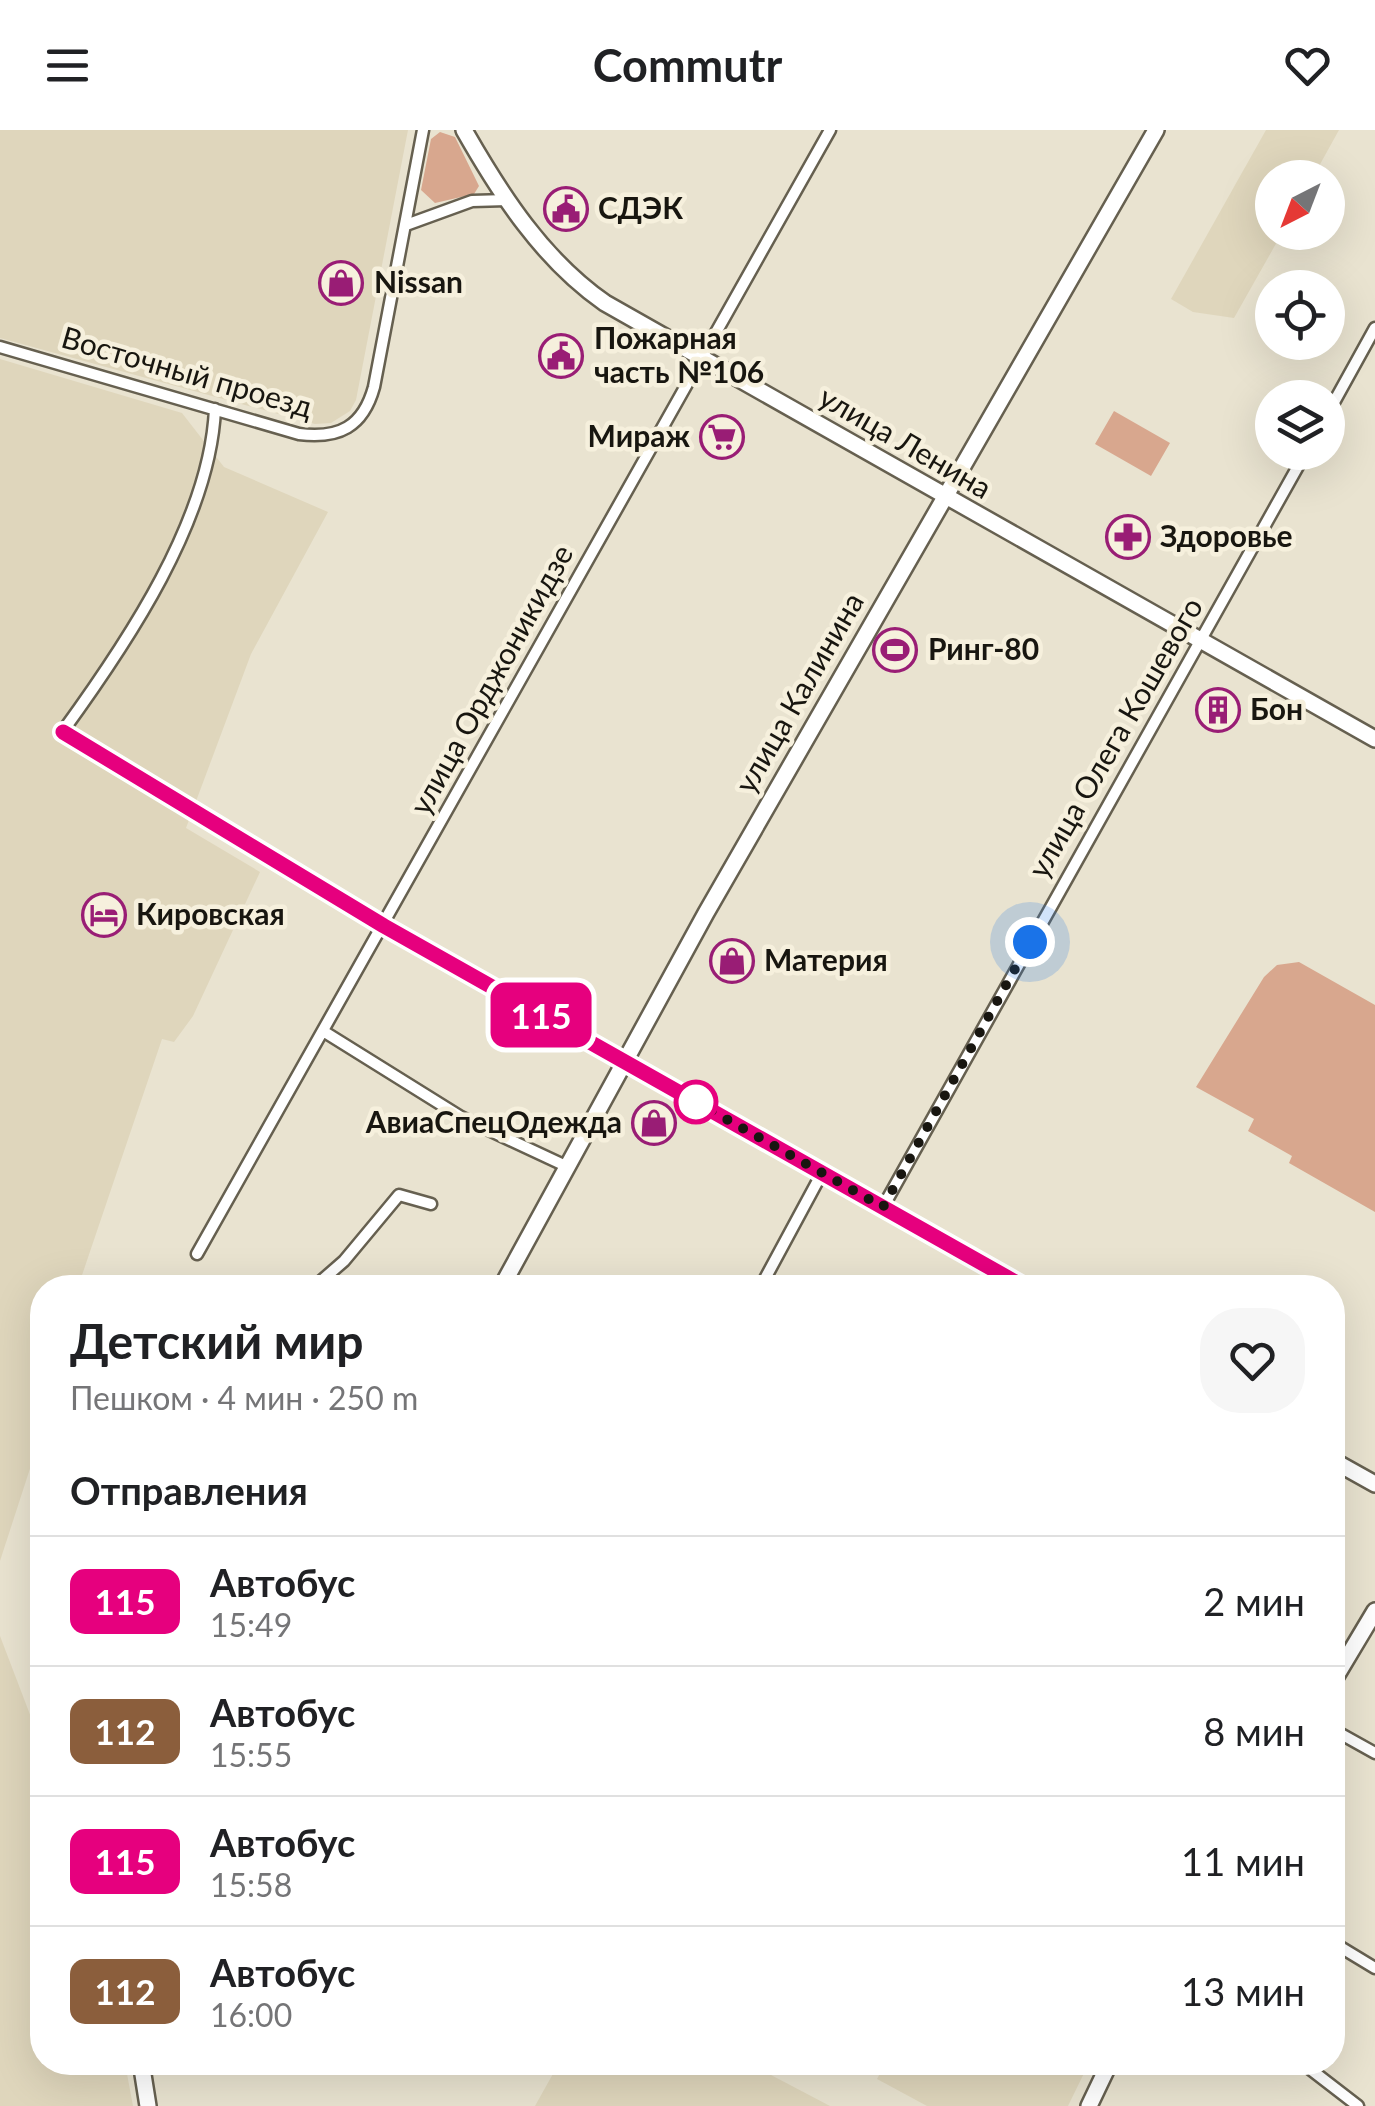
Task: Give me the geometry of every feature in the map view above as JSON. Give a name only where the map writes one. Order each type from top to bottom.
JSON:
[{"type":"street","name":"Восточный проезд","points":[[0,347],[319,437],[335,436],[356,422],[374,387],[423,130]]},
{"type":"street","name":"улица Ленина","points":[[464,130],[507,200],[552,257],[589,292],[1375,739]]},
{"type":"street","name":"улица Орджоникидзе","points":[[197,1254],[830,130]]},
{"type":"street","name":"улица Калинина","points":[[508,1275],[944,497],[1156,130]]},
{"type":"street","points":[[406,225],[472,201],[507,200]]},
{"type":"street","points":[[1345,382],[1375,328]]},
{"type":"street","points":[[215,409],[214,449],[206,475],[149,601],[123,648],[63,732],[384,926],[1003,1275]]},
{"type":"street","name":"улица Олега Кошевого","points":[[883,1207],[1296,470]]},
{"type":"street","points":[[323,1032],[461,1117],[568,1168]]},
{"type":"street","points":[[767,1275],[822,1172]]},
{"type":"street","points":[[328,1275],[399,1195],[431,1204]]},
{"type":"street","points":[[1345,1467],[1375,1484]]},
{"type":"street","points":[[1345,1661],[1375,1611]]},
{"type":"street","points":[[1345,1736],[1375,1753]]},
{"type":"street","points":[[1345,1950],[1375,1968]]},
{"type":"street","points":[[143,2075],[148,2106]]},
{"type":"street","points":[[1089,2106],[1104,2075]]},
{"type":"street","points":[[1318,2075],[1358,2106]]},
{"type":"shaded area","points":[[0,130],[408,130],[356,400],[350,411],[331,423],[315,424],[0,338]]},
{"type":"shaded area","points":[[1266,130],[1339,130],[1322,160],[1255,160],[1255,250],[1272,250],[1261,270],[1255,270],[1255,281],[1234,318],[1193,312],[1171,299]]},
{"type":"shaded area","points":[[440,132],[455,137],[479,186],[474,194],[435,203],[421,190],[431,139]]},
{"type":"shaded area","points":[[0,359],[182,413],[224,467],[328,512],[251,654],[186,828],[260,872],[193,1016],[174,1042],[162,1039],[82,1275],[30,1275],[30,1469],[0,1561]]},
{"type":"shaded area","points":[[1114,411],[1170,443],[1151,476],[1095,444]]},
{"type":"shaded area","points":[[1299,962],[1375,1005],[1375,1212],[1289,1163],[1292,1156],[1248,1131],[1254,1119],[1196,1087],[1264,977],[1277,965]]},
{"type":"shaded area","points":[[0,1636],[30,1715],[30,2075],[127,2075],[133,2106],[0,2106]]},
{"type":"shaded area","points":[[552,2075],[771,2075],[830,2106],[535,2106]]},
{"type":"shaded area","points":[[879,2075],[1083,2075],[1068,2106],[927,2106],[877,2079]]},
{"type":"bus line","name":"115","points":[[63,732],[510,999],[1003,1275]]},
{"type":"place","name":"СДЭК","points":[[566,209]]},
{"type":"place","name":"Nissan","points":[[341,283]]},
{"type":"place","name":"Пожарная часть №106","points":[[561,356]]},
{"type":"place","name":"Мираж","points":[[722,437]]},
{"type":"place","name":"Здоровье","points":[[1128,537]]},
{"type":"place","name":"Ринг-80","points":[[895,650]]},
{"type":"place","name":"Бон","points":[[1218,710]]},
{"type":"place","name":"Кировская","points":[[104,915]]},
{"type":"place","name":"Материя","points":[[732,961]]},
{"type":"place","name":"АвиаСпецОдежда","points":[[654,1123]]},
{"type":"route","points":[[696,1102],[883,1207],[1030,942]]}]
